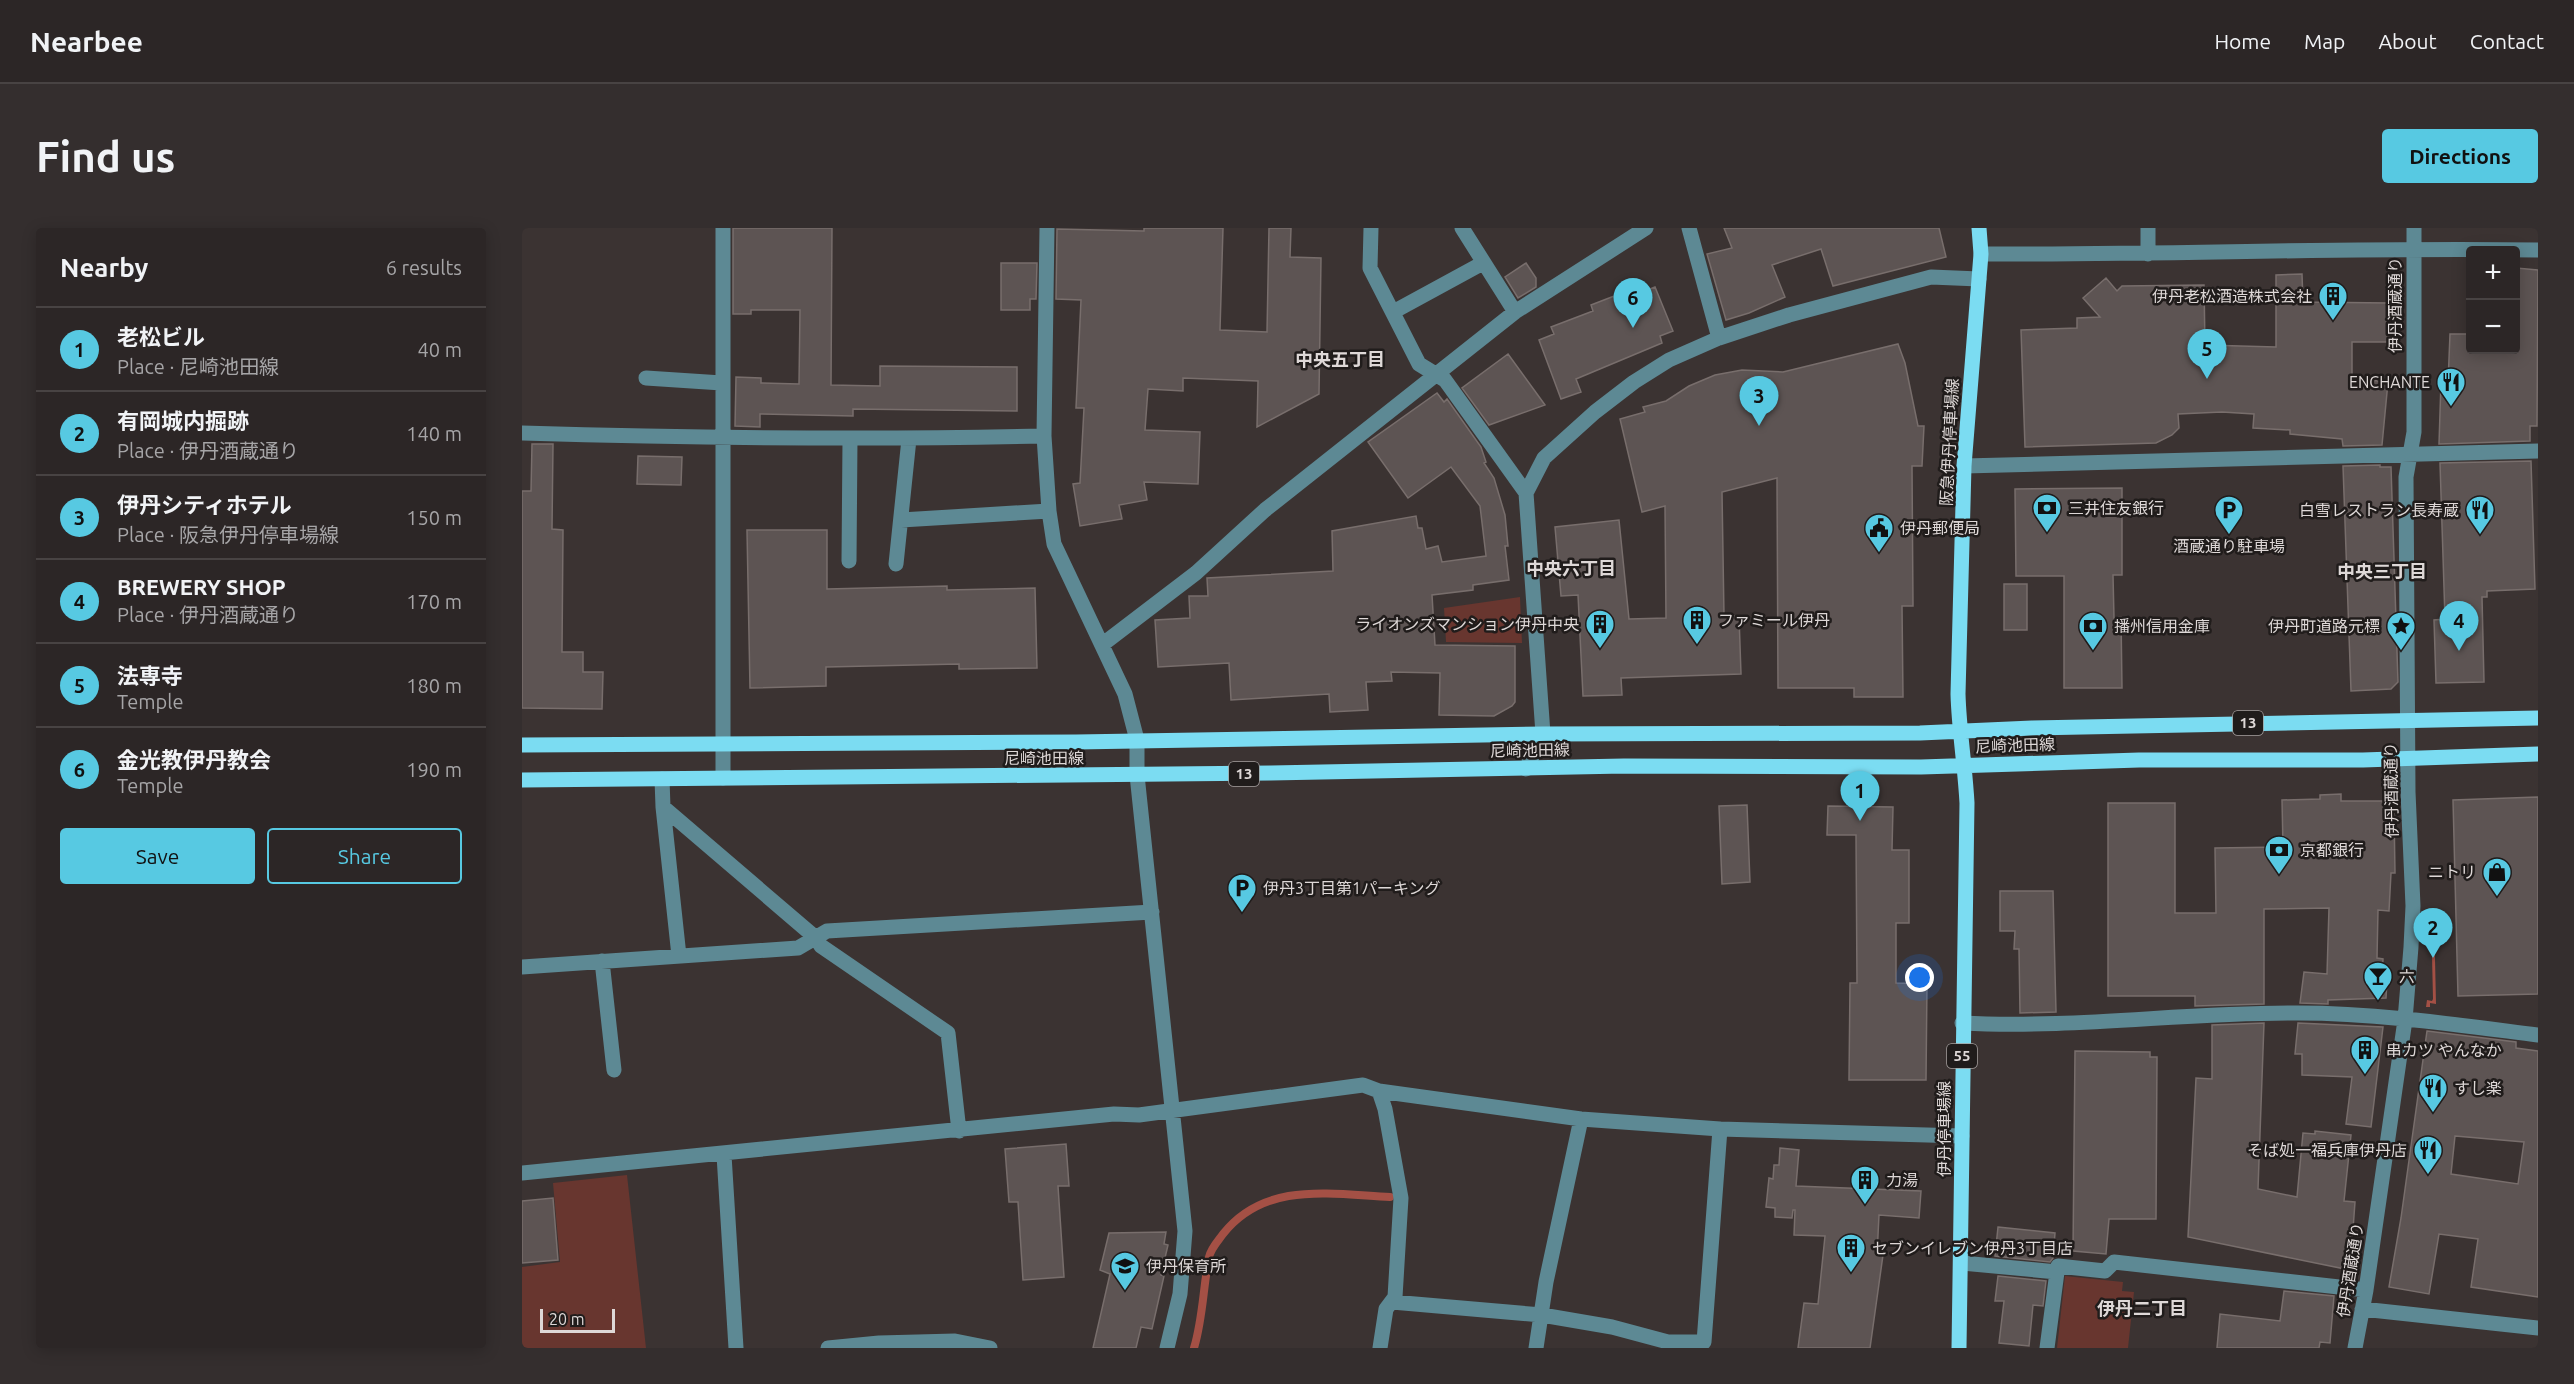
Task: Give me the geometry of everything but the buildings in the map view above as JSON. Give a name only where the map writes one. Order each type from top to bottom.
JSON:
[{"type":"main road","name":"阪急伊丹停車場線","points":[[1959,731],[1964,466],[1981,254],[1979,228]]},
{"type":"main road","name":"尼崎池田線","points":[[522,745],[1543,734],[1920,733],[2538,718]]},
{"type":"main road","name":"伊丹停車場線","points":[[1959,731],[1965,765],[1967,802],[1959,1348]]},
{"type":"main road","name":"尼崎池田線","points":[[522,780],[1137,775],[1624,766],[1921,767],[2139,760],[2408,758],[2538,754]]},
{"type":"street","points":[[723,228],[723,778]]},
{"type":"street","points":[[1047,228],[1044,436],[1049,511],[1054,544],[1125,694],[1137,740],[1137,775],[1185,1231],[1185,1251],[1175,1323],[1167,1348]]},
{"type":"street","points":[[1371,228],[1370,268],[1419,364],[1445,381],[1526,493]]},
{"type":"street","points":[[1462,228],[1515,312]]},
{"type":"street","points":[[1103,644],[1196,573],[1265,510],[1515,312],[1646,228]]},
{"type":"street","points":[[1689,228],[1719,338]]},
{"type":"street","points":[[2148,228],[2148,254]]},
{"type":"street","name":"伊丹酒蔵通り","points":[[2355,1348],[2366,1290],[2405,1020],[2413,906],[2408,758],[2406,477],[2414,432],[2412,248],[2414,228]]},
{"type":"street","points":[[1981,254],[2148,254],[2412,248],[2538,250]]},
{"type":"street","points":[[1393,312],[1483,263]]},
{"type":"street","points":[[1526,769],[1543,734],[1526,493],[1544,458],[1595,412],[1634,382],[1669,360],[1719,338],[1789,315],[1931,277],[1979,279]]},
{"type":"street","points":[[646,378],[722,382]]},
{"type":"street","points":[[522,433],[722,439],[1044,436]]},
{"type":"street","points":[[849,561],[850,439]]},
{"type":"street","points":[[896,564],[909,439]]},
{"type":"street","points":[[1964,466],[2538,451]]},
{"type":"street","points":[[901,520],[1049,511]]},
{"type":"street","points":[[662,779],[663,807],[680,956]]},
{"type":"street","points":[[663,807],[816,938],[821,946],[948,1033],[959,1131]]},
{"type":"street","points":[[522,967],[798,948],[827,931],[1152,912]]},
{"type":"street","points":[[602,961],[614,1070]]},
{"type":"street","points":[[1962,1023],[2011,1026],[2299,1013],[2405,1020],[2538,1035]]},
{"type":"street","points":[[522,1173],[1174,1110],[1363,1085],[1379,1091],[1581,1119],[1720,1129],[1962,1136]]},
{"type":"street","points":[[1379,1091],[1385,1109],[1401,1198],[1395,1297],[1386,1310],[1380,1348]]},
{"type":"street","points":[[1536,1348],[1546,1282],[1581,1119]]},
{"type":"street","points":[[1392,1302],[1542,1316],[1612,1327],[1668,1342],[1704,1342],[1720,1129]]},
{"type":"street","points":[[724,1155],[736,1348]]},
{"type":"street","points":[[2047,1348],[2058,1266],[2105,1271],[2114,1262],[2366,1290]]},
{"type":"street","points":[[1962,1263],[2057,1272]]},
{"type":"street","points":[[2362,1309],[2538,1328]]},
{"type":"street","points":[[828,1348],[879,1343],[955,1341],[990,1348]]},
{"type":"shaded area","points":[[1520,597],[1522,643],[1446,642],[1444,608]]},
{"type":"shaded area","points":[[2431,913],[2434,913],[2436,1004],[2430,1003],[2430,1007],[2426,1007],[2427,1000],[2432,1001],[2433,999]]},
{"type":"shaded area","points":[[627,1175],[646,1348],[522,1348],[522,1267],[560,1262],[553,1183]]},
{"type":"shaded area","points":[[2065,1276],[2123,1282],[2122,1291],[2134,1292],[2128,1348],[2057,1348]]},
{"type":"waterway","points":[[1194,1348],[1210,1254],[1223,1234],[1240,1217],[1258,1205],[1300,1194],[1390,1197]]},
{"type":"place","name":"伊丹老松酒造株式会社","points":[[2333,322]]},
{"type":"place","name":"金光教伊丹教会","points":[[1633,328]]},
{"type":"place","name":"法専寺","points":[[2207,379]]},
{"type":"place","name":"ENCHANTE","points":[[2451,408]]},
{"type":"place","name":"伊丹シティホテル","points":[[1759,426]]},
{"type":"place","name":"三井住友銀行","points":[[2047,534]]},
{"type":"place","name":"酒蔵通り駐車場","points":[[2229,536]]},
{"type":"place","name":"白雪レストラン長寿蔵","points":[[2480,536]]},
{"type":"place","name":"伊丹郵便局","points":[[1879,554]]},
{"type":"place","name":"ファミール伊丹","points":[[1697,646]]},
{"type":"place","name":"ライオンズマンション伊丹中央","points":[[1600,650]]},
{"type":"place","name":"BREWERY SHOP","points":[[2459,651]]},
{"type":"place","name":"播州信用金庫","points":[[2093,652]]},
{"type":"place","name":"伊丹町道路元標","points":[[2401,652]]},
{"type":"place","name":"老松ビル","points":[[1860,821]]},
{"type":"place","name":"京都銀行","points":[[2279,876]]},
{"type":"place","name":"ニトリ","points":[[2497,898]]},
{"type":"place","name":"伊丹3丁目第1パーキング","points":[[1242,914]]},
{"type":"place","name":"有岡城内掘跡","points":[[2433,958]]},
{"type":"place","name":"六","points":[[2378,1002]]},
{"type":"place","name":"串カツ やんなか","points":[[2365,1076]]},
{"type":"place","name":"すし楽","points":[[2433,1114]]},
{"type":"place","name":"そば処一福兵庫伊丹店","points":[[2428,1176]]},
{"type":"place","name":"力湯","points":[[1865,1206]]},
{"type":"place","name":"セブンイレブン伊丹3丁目店","points":[[1851,1274]]},
{"type":"place","name":"伊丹保育所","points":[[1125,1292]]},
{"type":"district","name":"中央五丁目","points":[[1340,360]]},
{"type":"district","name":"中央六丁目","points":[[1571,569]]},
{"type":"district","name":"中央三丁目","points":[[2382,572]]},
{"type":"district","name":"伊丹二丁目","points":[[2142,1309]]}]
